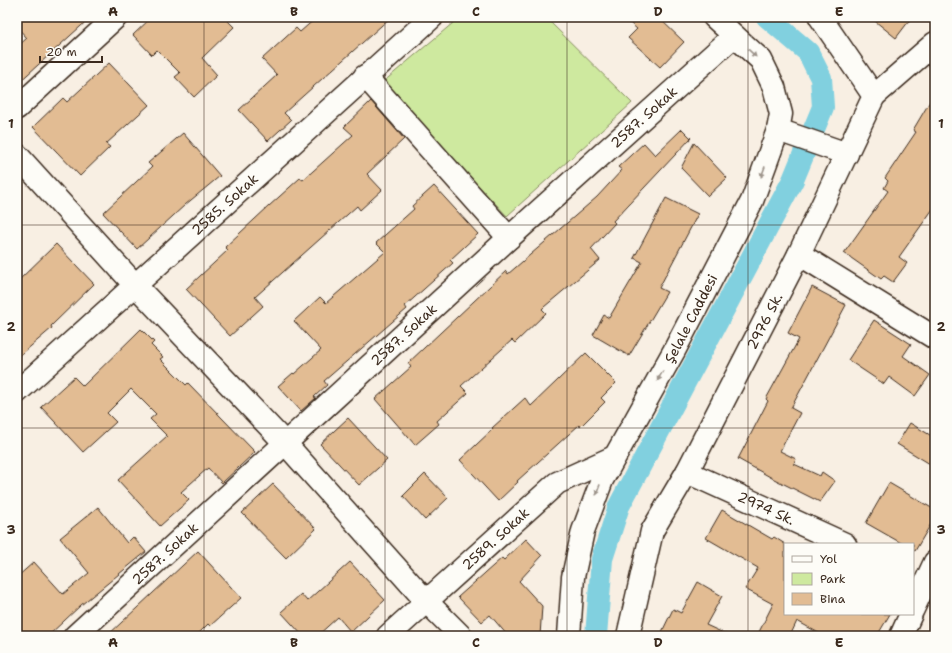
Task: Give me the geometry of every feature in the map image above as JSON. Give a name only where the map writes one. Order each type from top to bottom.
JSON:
[{"type":"street","points":[[17,108],[116,17]]},
{"type":"street","name":"2585. Sokak","points":[[17,392],[432,17]]},
{"type":"street","name":"Şelale Caddesi","points":[[569,636],[573,577],[583,531],[602,480],[674,351],[752,201],[778,130],[781,114],[774,87],[760,60],[714,17]]},
{"type":"street","points":[[820,17],[874,96],[935,43]]},
{"type":"street","name":"2587. Sokak","points":[[75,636],[509,238],[734,36]]},
{"type":"street","points":[[366,76],[509,238]]},
{"type":"street","name":"2976 Sk.","points":[[628,636],[652,531],[688,472],[799,254],[840,151],[874,96]]},
{"type":"street","points":[[778,130],[840,151]]},
{"type":"street","points":[[17,155],[135,285],[285,443],[426,601],[461,636]]},
{"type":"street","points":[[799,254],[935,338]]},
{"type":"street","name":"2589. Sokak","points":[[388,636],[557,483],[614,457]]},
{"type":"street","name":"2974 Sk.","points":[[688,472],[843,543]]},
{"type":"street","points":[[914,607],[927,576]]},
{"type":"street","points":[[901,636],[911,615]]},
{"type":"green space","points":[[460,17],[545,17],[632,103],[507,216],[382,83]]},
{"type":"building","points":[[17,17],[91,17],[17,84],[17,47],[27,38],[17,27]]},
{"type":"building","points":[[152,17],[224,17],[234,27],[202,58],[217,75],[194,97],[175,77],[180,73],[157,50],[152,55],[133,35]]},
{"type":"building","points":[[317,17],[391,17],[284,113],[291,120],[268,141],[239,110],[277,75],[262,59],[296,28],[300,32]]},
{"type":"building","points":[[623,17],[658,17],[684,42],[660,67],[628,38],[637,29]]},
{"type":"building","points":[[870,17],[912,17],[896,38]]},
{"type":"building","points":[[109,63],[149,105],[106,144],[110,147],[80,176],[33,127],[63,98],[67,102]]},
{"type":"building","points":[[935,93],[935,206],[899,257],[907,263],[893,282],[884,276],[881,279],[844,253],[888,191],[884,188],[888,181],[885,178],[916,132],[913,130]]},
{"type":"building","points":[[371,101],[404,139],[367,174],[382,190],[360,210],[357,206],[255,297],[263,306],[230,336],[186,289],[228,250],[225,247],[269,206],[300,178],[303,180],[353,135],[344,127]]},
{"type":"building","points":[[682,129],[691,138],[613,221],[615,223],[591,249],[600,260],[544,307],[542,309],[546,313],[515,343],[512,340],[461,386],[468,393],[437,421],[439,424],[415,445],[375,399],[411,367],[408,363],[506,271],[508,274],[597,197],[622,170],[618,167],[644,143],[655,155]]},
{"type":"building","points":[[183,133],[220,176],[185,205],[137,249],[103,213],[152,167],[148,163]]},
{"type":"building","points":[[694,143],[727,178],[708,196],[681,168]]},
{"type":"building","points":[[434,186],[478,234],[450,260],[453,263],[405,306],[407,309],[324,381],[327,385],[314,397],[316,398],[301,411],[278,386],[321,350],[294,321],[320,297],[326,303],[385,252],[376,243],[414,209],[412,206]]},
{"type":"building","points":[[666,198],[698,214],[659,288],[667,292],[629,356],[593,335],[604,315],[609,318],[642,262],[634,258]]},
{"type":"building","points":[[56,244],[94,284],[51,326],[52,328],[17,358],[17,282]]},
{"type":"building","points":[[812,287],[846,305],[791,408],[800,413],[780,451],[796,459],[794,464],[820,476],[822,472],[835,481],[820,502],[738,459],[768,401],[766,399],[799,339],[788,333]]},
{"type":"building","points":[[874,320],[911,344],[903,356],[930,375],[915,396],[889,377],[884,384],[848,360]]},
{"type":"building","points":[[141,329],[154,342],[151,345],[163,357],[160,359],[186,385],[188,383],[255,452],[222,483],[208,468],[181,492],[189,500],[160,526],[118,480],[167,436],[150,419],[156,414],[131,389],[107,413],[116,422],[83,452],[41,407],[74,377],[83,386]]},
{"type":"building","points":[[586,353],[616,383],[601,398],[605,402],[580,427],[579,425],[517,481],[518,482],[498,501],[460,460],[525,398],[531,406]]},
{"type":"building","points":[[348,418],[387,460],[359,485],[320,444]]},
{"type":"building","points":[[910,423],[935,438],[935,467],[897,444]]},
{"type":"building","points":[[425,474],[448,498],[425,520],[403,496]]},
{"type":"building","points":[[889,483],[935,510],[935,517],[915,551],[914,543],[901,543],[866,523]]},
{"type":"building","points":[[273,484],[316,529],[286,558],[242,513]]},
{"type":"building","points":[[98,507],[127,543],[133,537],[146,552],[81,605],[48,636],[27,636],[17,625],[17,577],[34,562],[63,594],[89,573],[60,538]]},
{"type":"building","points":[[722,510],[772,539],[774,537],[784,543],[784,615],[889,615],[877,636],[824,636],[797,621],[790,636],[757,636],[773,604],[745,589],[758,568],[706,538]]},
{"type":"building","points":[[526,539],[542,556],[519,581],[542,606],[540,636],[508,636],[490,615],[482,622],[458,597],[502,558],[504,560]]},
{"type":"building","points":[[198,551],[241,598],[210,626],[208,624],[196,636],[107,636]]},
{"type":"building","points":[[350,562],[385,600],[351,632],[338,617],[317,636],[303,636],[281,612],[301,594],[307,601]]},
{"type":"building","points":[[698,582],[722,596],[706,625],[730,636],[660,636],[673,609],[681,613]]},
{"type":"waterway","points":[[596,636],[602,559],[619,506],[793,180],[823,107],[821,78],[808,52],[767,17]]}]
